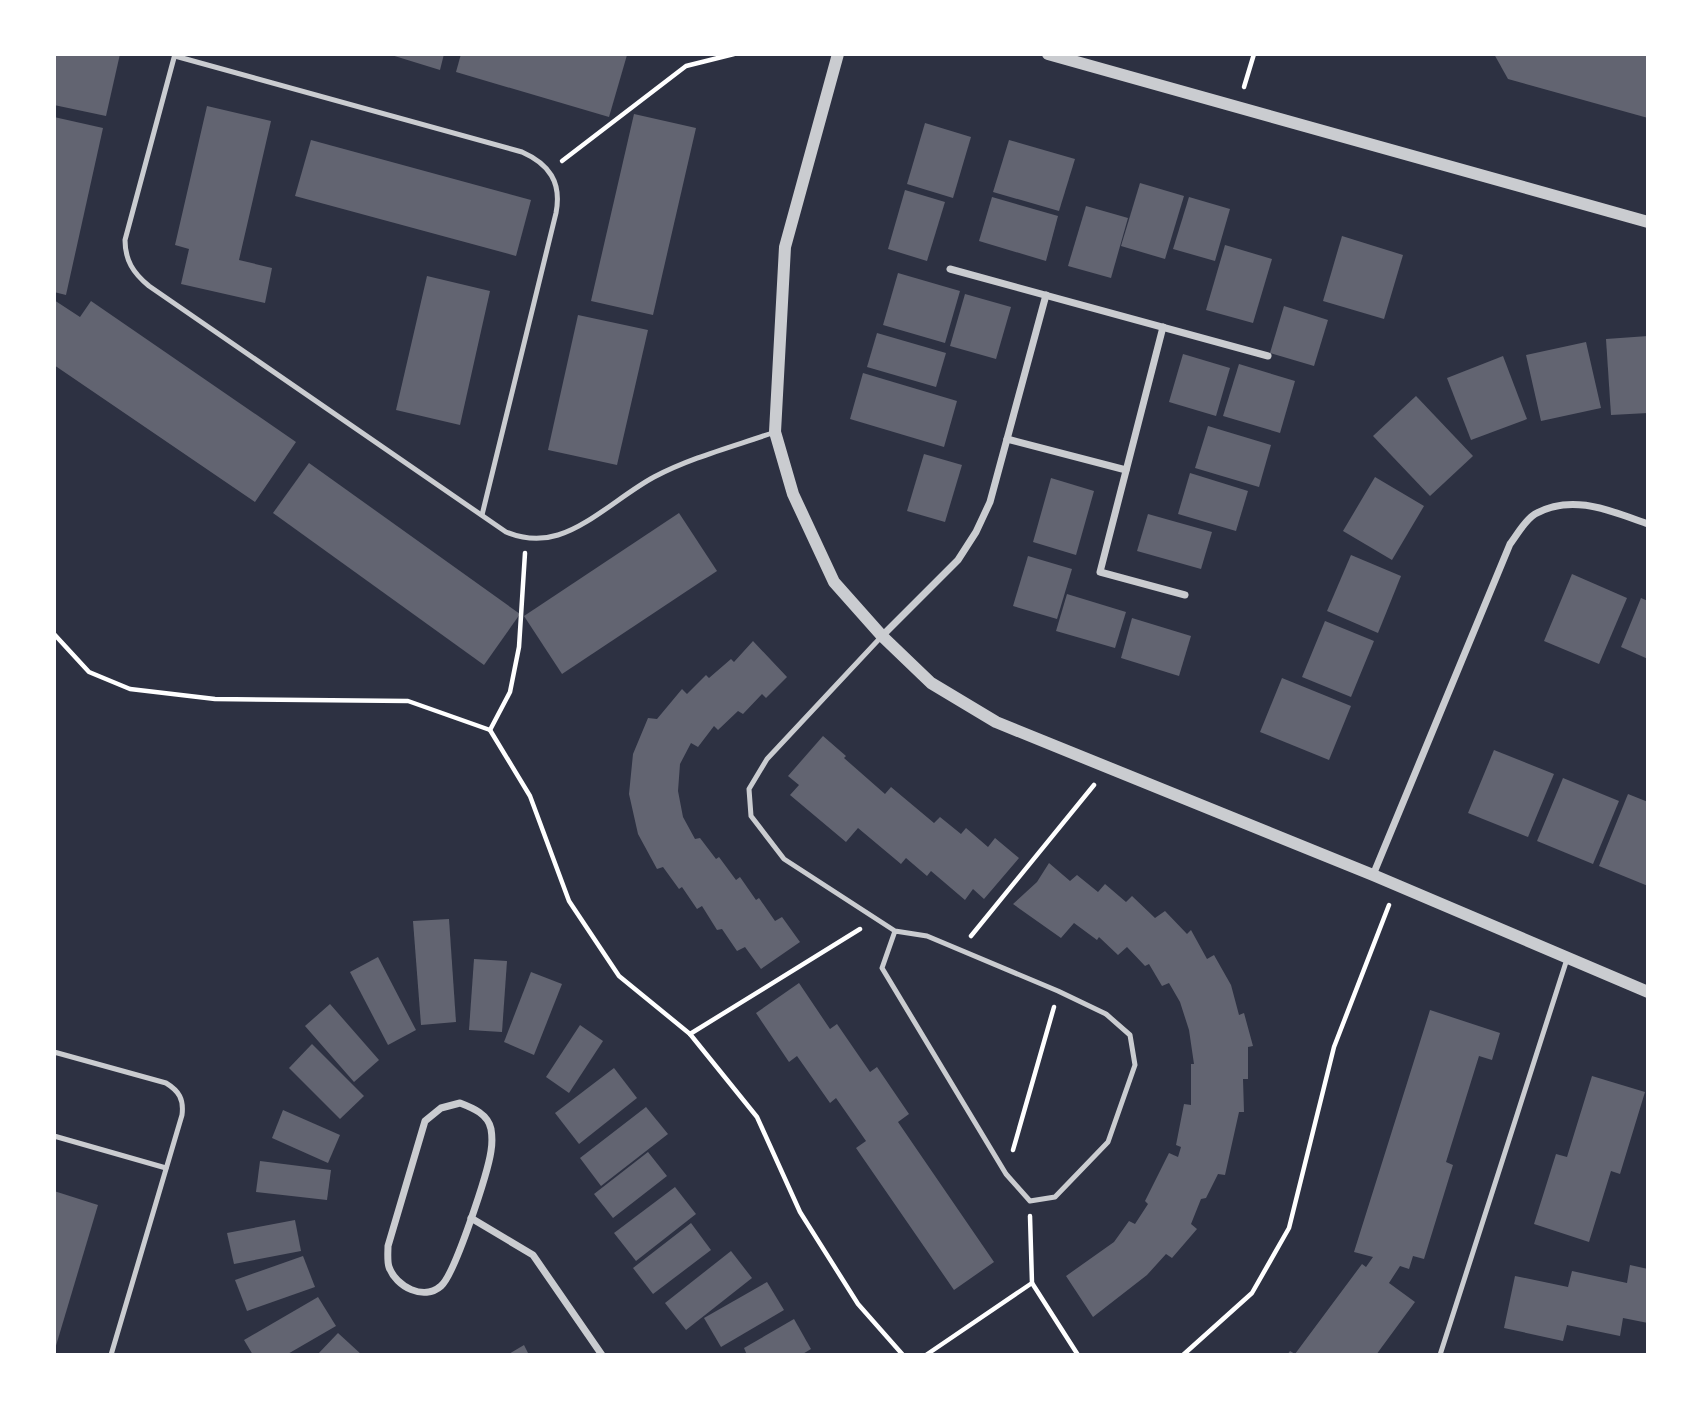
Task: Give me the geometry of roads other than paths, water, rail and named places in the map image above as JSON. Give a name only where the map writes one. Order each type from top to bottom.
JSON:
[{"type":"street","points":[[838,54],[785,247],[775,432],[793,494],[834,582],[882,636],[931,683],[996,722],[1373,875],[1648,992]]},
{"type":"street","points":[[1048,54],[1648,222]]},
{"type":"street","points":[[950,269],[1268,356]]},
{"type":"street","points":[[882,636],[958,560],[976,532],[989,502],[1046,295]]},
{"type":"street","points":[[1163,327],[1100,572],[1185,595]]},
{"type":"street","points":[[1006,439],[1126,470]]},
{"type":"street","points":[[1373,875],[1510,544],[1533,515],[1567,503],[1602,508],[1648,524]]},
{"type":"street","points":[[460,1103],[479,1111],[491,1127],[491,1150],[471,1218],[449,1277],[439,1288],[420,1292],[401,1286],[389,1267],[388,1246],[425,1121],[441,1108],[460,1103]]},
{"type":"street","points":[[471,1218],[533,1255],[602,1355]]},
{"type":"lane","points":[[482,515],[556,213],[558,192],[551,171],[522,152],[175,55],[125,240],[125,253],[138,278],[506,532],[541,539],[565,533],[654,477],[684,463],[775,432]]},
{"type":"lane","points":[[882,636],[767,759],[749,789],[751,816],[784,859],[895,931],[927,936],[1058,991],[1106,1014],[1130,1035],[1135,1065],[1108,1142],[1055,1197],[1030,1201],[1006,1174],[882,968],[895,931]]},
{"type":"lane","points":[[1440,1355],[1567,959]]},
{"type":"lane","points":[[54,1052],[166,1083],[181,1096],[182,1115],[111,1355]]},
{"type":"lane","points":[[54,1136],[166,1168]]}]
